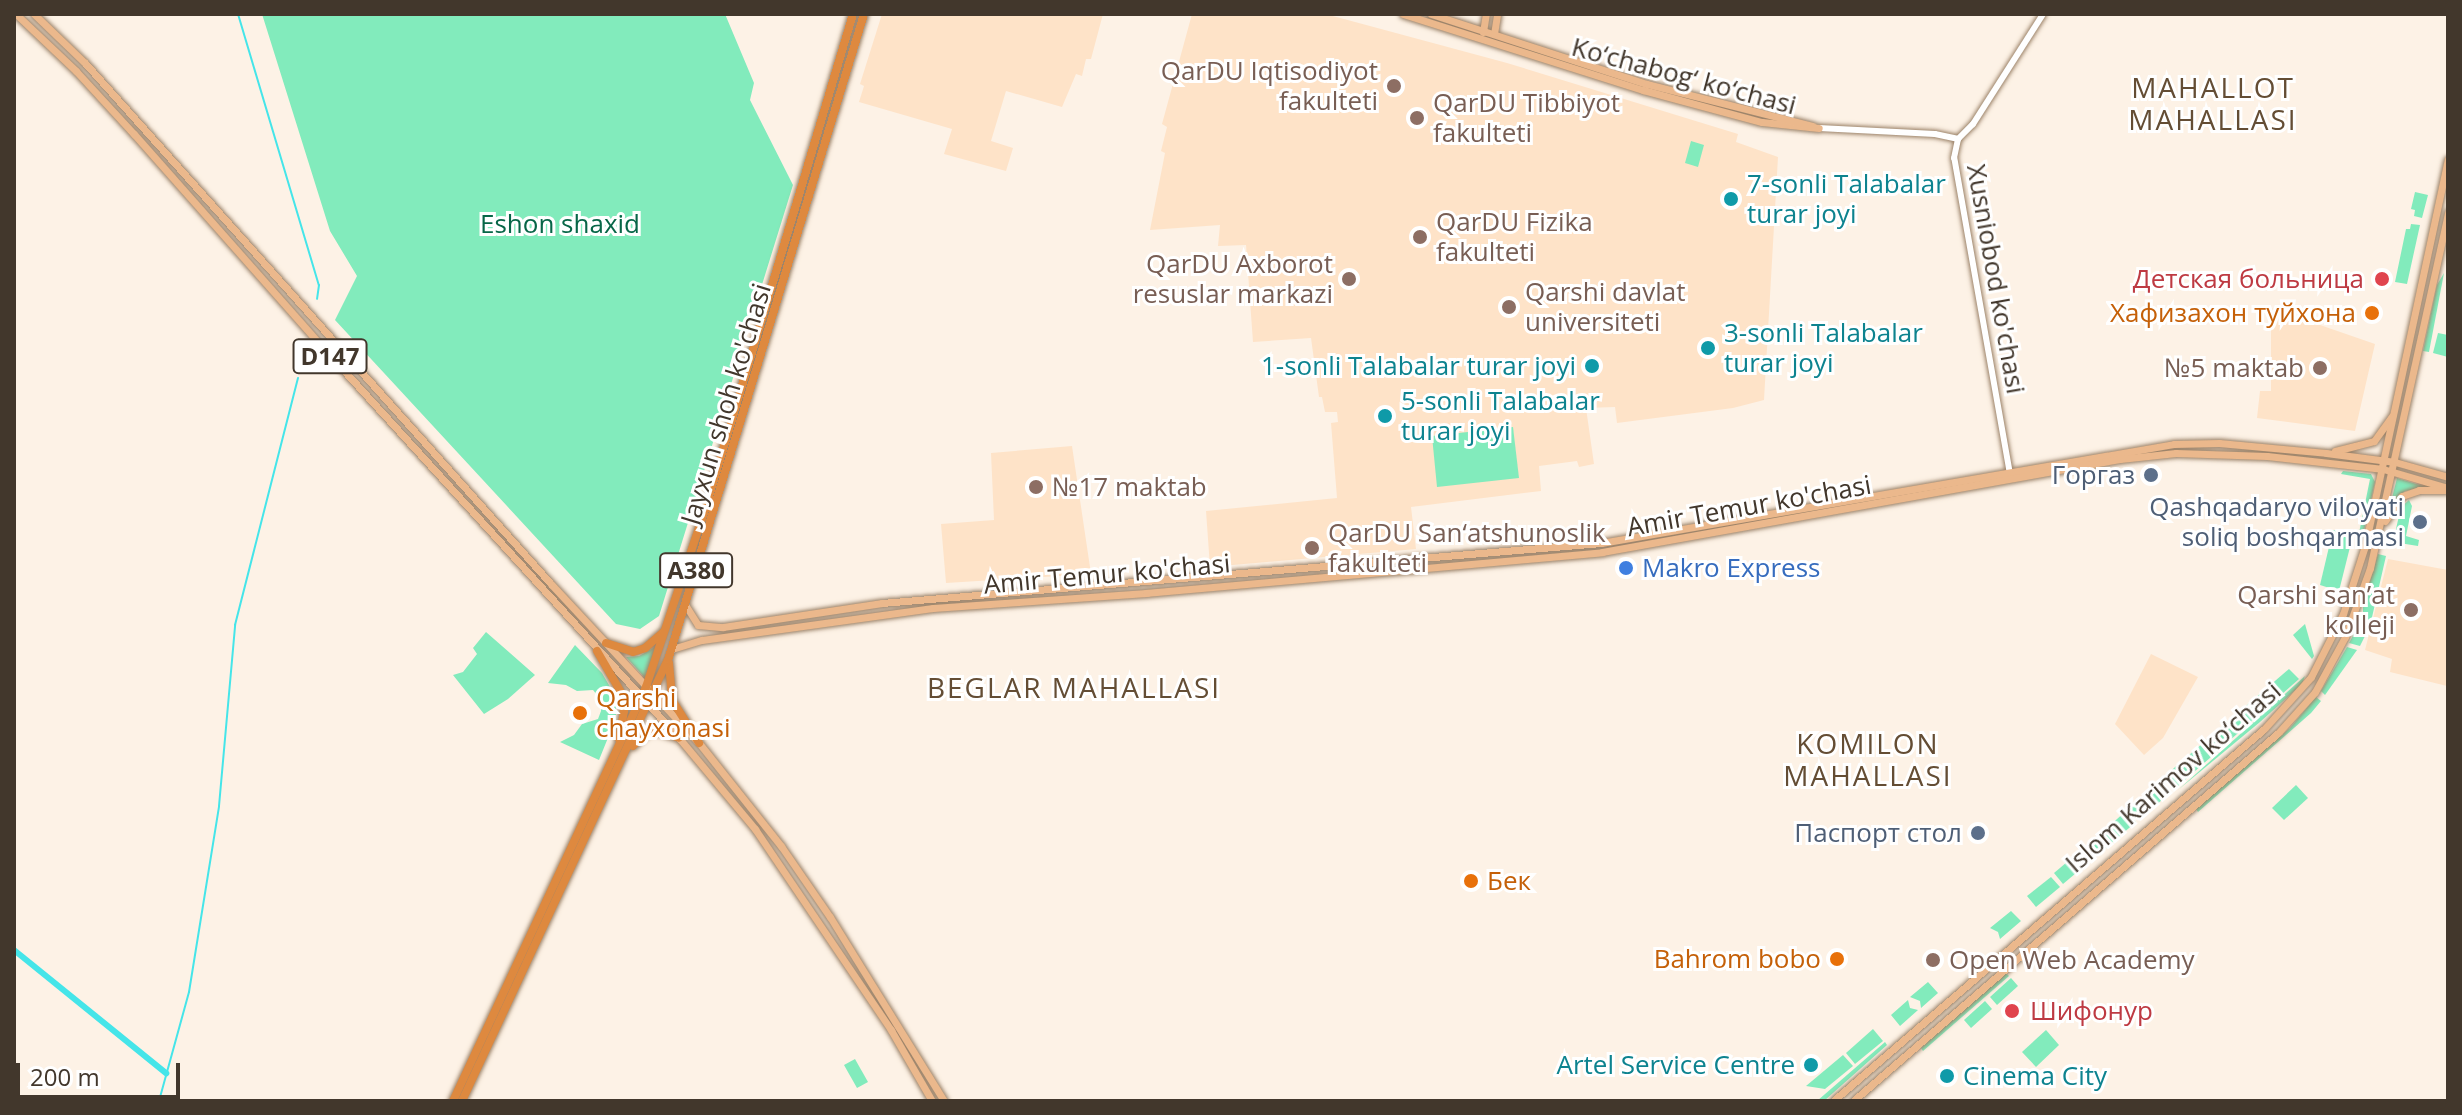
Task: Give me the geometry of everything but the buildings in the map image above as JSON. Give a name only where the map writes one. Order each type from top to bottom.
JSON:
[{"type":"highway","name":"Jayxun shoh ko'chasi","points":[[462,1101],[650,691],[853,14]]},
{"type":"highway","name":"Jayxun shoh ko'chasi","points":[[650,691],[668,660],[686,606],[864,14]]},
{"type":"highway","points":[[824,109],[834,113]]},
{"type":"highway","points":[[801,184],[812,187]]},
{"type":"highway","points":[[606,643],[633,652],[645,648],[659,638],[670,618]]},
{"type":"highway","points":[[597,651],[622,694],[621,754]]},
{"type":"highway","points":[[668,660],[672,700],[699,743]]},
{"type":"highway","points":[[621,754],[646,733],[664,731],[679,738]]},
{"type":"highway","name":"Jayxun shoh ko'chasi","points":[[453,1101],[621,754]]},
{"type":"main road","name":"D147","points":[[16,14],[76,71],[139,140],[645,703]]},
{"type":"main road","name":"D147","points":[[34,14],[85,63],[650,691]]},
{"type":"main road","name":"Ko‘chabog‘ ko‘chasi","points":[[1403,14],[1493,36],[1608,80],[1715,110],[1762,122],[1819,128]]},
{"type":"main road","name":"Ko‘chabog‘ ko‘chasi","points":[[1431,14],[1482,33]]},
{"type":"main road","points":[[1482,33],[1486,14]]},
{"type":"main road","points":[[1493,36],[1497,14]]},
{"type":"main road","points":[[76,71],[85,63]]},
{"type":"main road","points":[[139,140],[148,133]]},
{"type":"main road","name":"Islom Karimov ko‘chasi","points":[[1833,1101],[2264,729],[2303,688],[2326,654],[2351,595],[2383,469],[2448,160]]},
{"type":"main road","name":"Islom Karimov ko‘chasi","points":[[1853,1101],[2294,716],[2315,692],[2345,637],[2379,534],[2448,212]]},
{"type":"main road","points":[[2326,453],[2374,441],[2395,411]]},
{"type":"main road","name":"Amir Temur ko'chasi","points":[[672,649],[702,640],[866,615],[1602,552],[2174,444],[2219,443],[2385,460],[2448,477]]},
{"type":"main road","name":"Amir Temur ko'chasi","points":[[686,606],[693,621],[709,628],[882,603],[1601,543],[2010,476],[2176,453],[2267,456],[2383,469],[2448,489]]},
{"type":"main road","points":[[2379,534],[2402,496],[2419,490],[2448,489]]},
{"type":"main road","points":[[1207,576],[1208,586]]},
{"type":"main road","points":[[650,691],[699,743],[786,852],[910,1052],[932,1101]]},
{"type":"main road","points":[[645,703],[679,738],[755,829],[944,1101]]},
{"type":"street","name":"Xusniobod ko'chasi","points":[[2010,476],[1954,158],[1958,139],[1973,124],[2043,14]]},
{"type":"street","name":"Ko‘chabog‘ ko‘chasi","points":[[1819,128],[1935,134],[1958,139]]},
{"type":"shaded area","points":[[882,14],[1103,14],[1091,59],[1086,59],[1082,76],[1076,74],[1062,107],[1006,91],[991,141],[1013,148],[1006,171],[944,154],[952,129],[859,102],[864,86],[860,84]]},
{"type":"shaded area","name":"Qarshi davlat universiteti","points":[[1192,14],[1325,14],[1507,63],[1738,134],[1736,142],[1778,157],[1764,400],[1733,408],[1617,423],[1615,407],[1586,408],[1594,464],[1579,467],[1577,461],[1539,466],[1541,491],[1411,507],[1416,549],[1210,567],[1206,511],[1337,498],[1331,423],[1338,422],[1337,412],[1325,412],[1322,397],[1319,397],[1311,338],[1253,342],[1246,245],[1218,246],[1220,225],[1150,230],[1165,153],[1161,151],[1167,127],[1162,124]]},
{"type":"shaded area","name":"№5 maktab","points":[[2271,308],[2375,344],[2355,431],[2257,418],[2260,391],[2271,391]]},
{"type":"shaded area","name":"№17 maktab","points":[[1072,446],[1091,574],[946,583],[941,524],[994,520],[991,453]]},
{"type":"shaded area","name":"Qarshi san’at kolleji","points":[[2388,559],[2448,570],[2447,686],[2390,672],[2392,659],[2365,650]]},
{"type":"shaded area","points":[[2151,654],[2198,677],[2163,738],[2144,755],[2115,724]]},
{"type":"green space","name":"Eshon shaxid","points":[[262,14],[725,14],[754,83],[750,100],[793,185],[659,616],[640,629],[616,624],[335,320],[357,276],[330,231]]},
{"type":"green space","points":[[1691,141],[1704,145],[1698,167],[1685,163]]},
{"type":"green space","points":[[2415,192],[2428,195],[2422,218],[2414,216],[2415,210],[2411,209]]},
{"type":"green space","points":[[2411,224],[2420,225],[2407,284],[2395,282],[2406,229],[2410,229]]},
{"type":"green space","points":[[2444,273],[2429,352],[2423,351],[2437,285]]},
{"type":"green space","points":[[2438,333],[2448,335],[2448,357],[2433,353]]},
{"type":"green space","points":[[1513,427],[1519,478],[1437,487],[1432,436]]},
{"type":"green space","points":[[2343,471],[2371,474],[2375,482],[2361,544],[2357,543],[2370,479],[2341,474]]},
{"type":"green space","points":[[2397,478],[2426,487],[2405,491],[2390,506]]},
{"type":"green space","points":[[2409,500],[2412,506],[2406,536],[2419,540],[2418,546],[2393,542],[2401,507]]},
{"type":"green space","points":[[2333,530],[2353,535],[2339,591],[2320,585]]},
{"type":"green space","points":[[2378,554],[2386,556],[2370,626],[2360,646],[2349,643],[2363,617],[2363,605]]},
{"type":"green space","points":[[2305,624],[2314,656],[2312,659],[2293,635]]},
{"type":"green space","points":[[486,632],[535,675],[508,699],[484,714],[453,675],[463,672],[477,654],[473,648]]},
{"type":"green space","points":[[575,645],[602,673],[616,697],[616,718],[599,760],[560,742],[574,735],[582,724],[598,719],[601,711],[601,700],[593,690],[577,691],[566,685],[548,683]]},
{"type":"green space","points":[[657,646],[645,678],[626,657],[639,656]]},
{"type":"green space","points":[[2347,647],[2357,650],[2325,695],[2321,691]]},
{"type":"green space","points":[[2289,669],[2299,679],[2176,788],[2167,774]]},
{"type":"green space","points":[[2305,676],[2302,684],[2260,722],[2178,790]]},
{"type":"green space","points":[[2316,697],[2321,701],[2311,713],[2198,812],[2196,809],[2290,728]]},
{"type":"green space","points":[[2296,785],[2308,798],[2284,820],[2272,808]]},
{"type":"green space","points":[[2153,788],[2162,800],[2139,819],[2130,808]]},
{"type":"green space","points":[[2125,812],[2136,822],[2100,853],[2091,842]]},
{"type":"green space","points":[[2086,846],[2095,857],[2063,884],[2054,873]]},
{"type":"green space","points":[[2051,877],[2060,887],[2036,907],[2027,896]]},
{"type":"green space","points":[[2011,911],[2021,921],[2000,939],[1998,932],[1990,928]]},
{"type":"green space","points":[[2006,973],[2009,976],[1923,1051],[1921,1048]]},
{"type":"green space","points":[[2011,978],[2018,986],[1997,1005],[1990,997]]},
{"type":"green space","points":[[1928,982],[1938,993],[1921,1008],[1920,1001],[1910,997]]},
{"type":"green space","points":[[1908,1000],[1910,1008],[1918,1010],[1900,1026],[1891,1015]]},
{"type":"green space","points":[[1985,1001],[1992,1009],[1971,1028],[1964,1020]]},
{"type":"green space","points":[[1873,1029],[1883,1041],[1855,1064],[1846,1053]]},
{"type":"green space","points":[[2046,1030],[2059,1045],[2036,1067],[2022,1052]]},
{"type":"green space","points":[[1885,1042],[1887,1045],[1824,1101],[1817,1101]]},
{"type":"green space","points":[[1843,1055],[1853,1066],[1825,1089],[1806,1086]]},
{"type":"green space","points":[[855,1059],[868,1082],[857,1088],[844,1065]]},
{"type":"waterway","points":[[238,14],[319,285],[317,299]]},
{"type":"waterway","points":[[159,1101],[189,992],[219,806],[235,625],[298,378]]},
{"type":"waterway","points":[[14,950],[166,1073]]},
{"type":"place","name":"QarDU Iqtisodiyot fakulteti","points":[[1394,86]]},
{"type":"place","name":"QarDU Tibbiyot fakulteti","points":[[1417,118]]},
{"type":"place","name":"7-sonli Talabalar turar joyi","points":[[1731,199]]},
{"type":"place","name":"QarDU Fizika fakulteti","points":[[1420,237]]},
{"type":"place","name":"QarDU Axborot resuslar markazi","points":[[1349,279]]},
{"type":"place","name":"Детская больница","points":[[2382,279]]},
{"type":"place","name":"Qarshi davlat universiteti","points":[[1509,307]]},
{"type":"place","name":"Хафизахон туйхона","points":[[2372,313]]},
{"type":"place","name":"3-sonli Talabalar turar joyi","points":[[1708,348]]},
{"type":"place","name":"1-sonli Talabalar turar joyi","points":[[1592,366]]},
{"type":"place","name":"№5 maktab","points":[[2320,368]]},
{"type":"place","name":"5-sonli Talabalar turar joyi","points":[[1385,416]]},
{"type":"place","name":"Горгаз","points":[[2151,475]]},
{"type":"place","name":"№17 maktab","points":[[1036,487]]},
{"type":"place","name":"Qashqadaryo viloyati soliq boshqarmasi","points":[[2420,522]]},
{"type":"place","name":"QarDU San‘atshunoslik fakulteti","points":[[1312,548]]},
{"type":"place","name":"Makro Express","points":[[1626,568]]},
{"type":"place","name":"Qarshi san’at kolleji","points":[[2411,610]]},
{"type":"place","name":"Qarshi chayxonasi","points":[[580,713]]},
{"type":"place","name":"Паспорт стол","points":[[1978,833]]},
{"type":"place","name":"Бек","points":[[1471,881]]},
{"type":"place","name":"Bahrom bobo","points":[[1837,959]]},
{"type":"place","name":"Open Web Academy","points":[[1933,960]]},
{"type":"place","name":"Шифонур","points":[[2012,1011]]},
{"type":"place","name":"Artel Service Centre","points":[[1811,1065]]},
{"type":"place","name":"Cinema City","points":[[1947,1076]]},
{"type":"district","name":"MAHALLOT MAHALLASI","points":[[2213,103]]},
{"type":"district","name":"BEGLAR MAHALLASI","points":[[1074,687]]},
{"type":"district","name":"KOMILON MAHALLASI","points":[[1868,759]]}]
